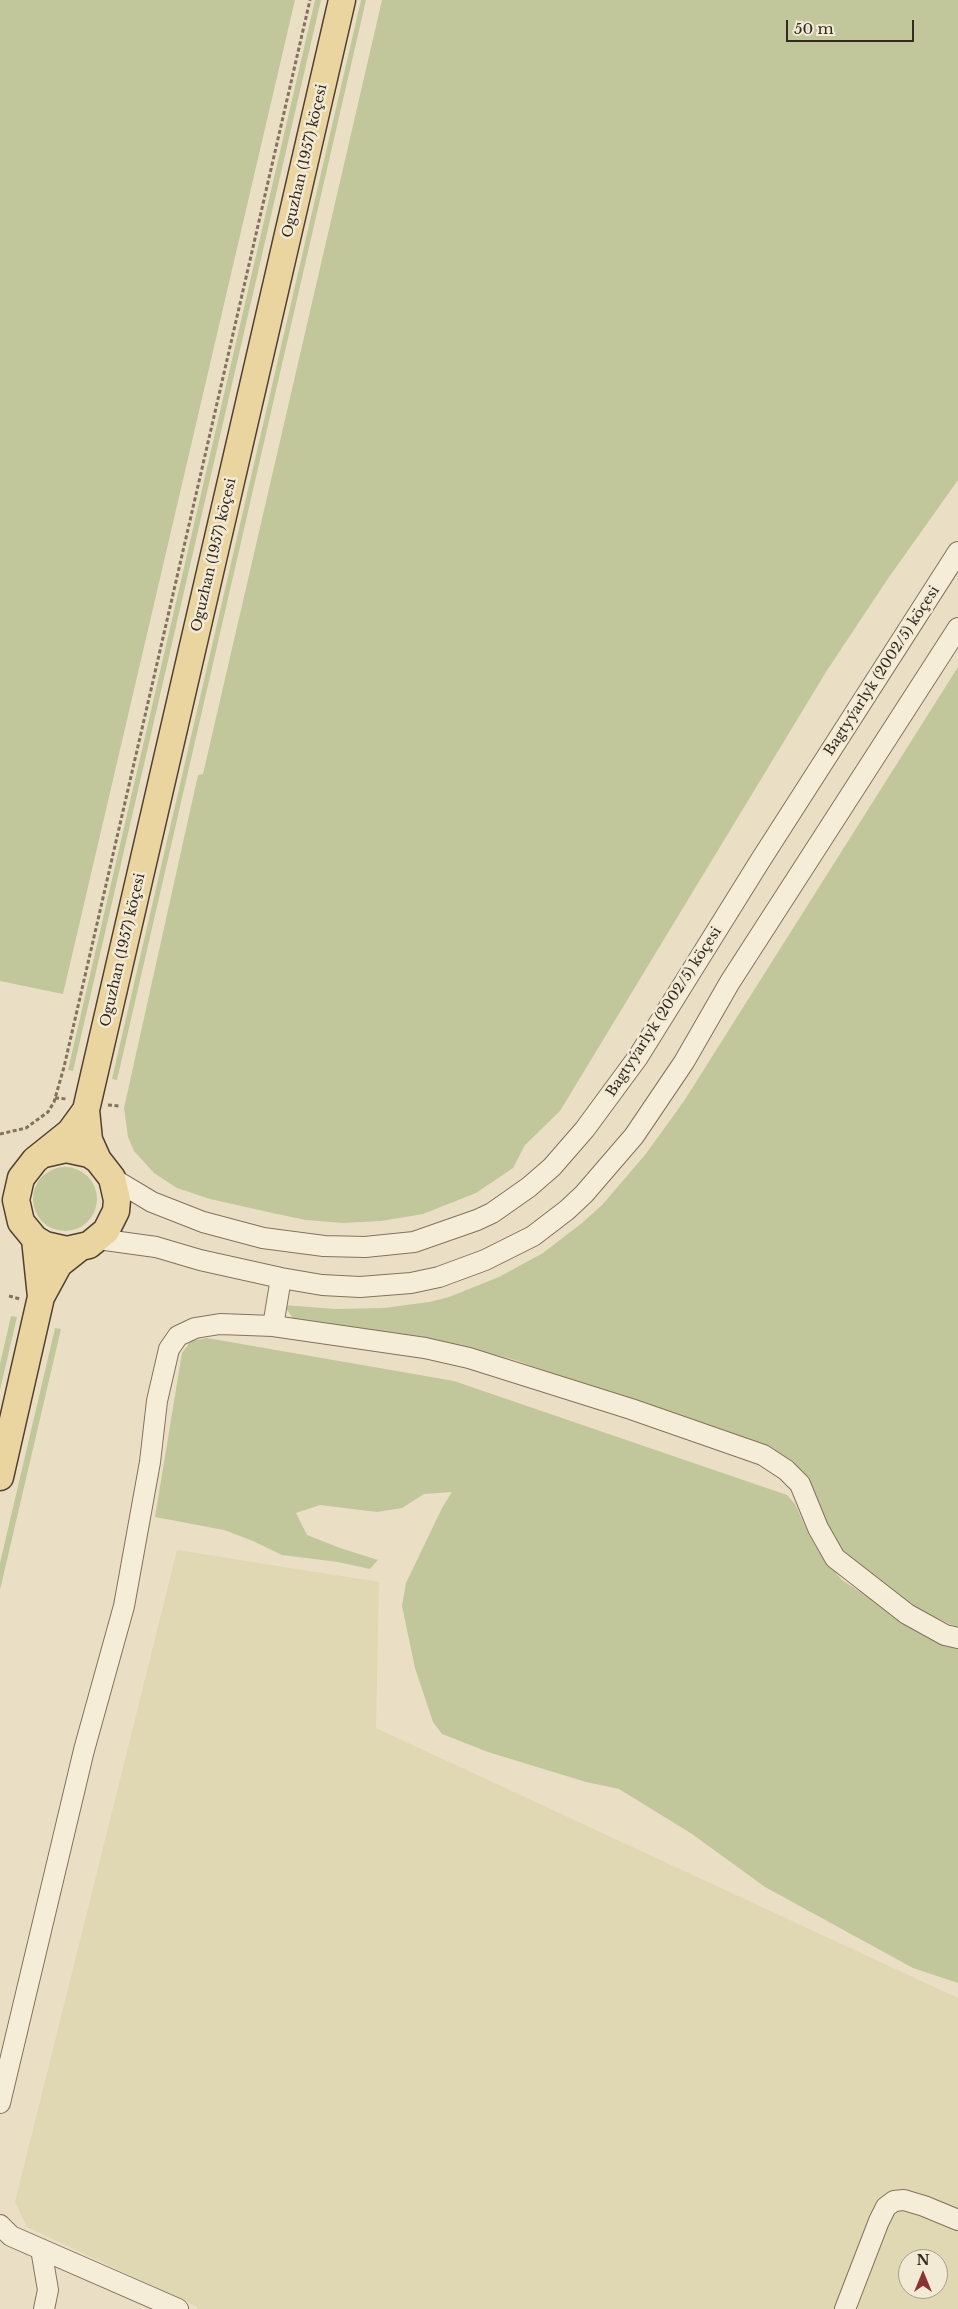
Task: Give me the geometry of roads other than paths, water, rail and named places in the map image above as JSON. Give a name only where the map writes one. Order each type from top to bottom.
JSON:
[{"type":"main road","name":"Oguzhan (1957) köçesi","points":[[0,1476],[42,1297],[59,1264],[88,1244],[112,1221],[116,1211],[117,1194],[89,1140],[86,1110],[342,0]]},
{"type":"main road","name":"Oguzhan (1957) köçesi","points":[[42,1297],[35,1239],[27,1231],[17,1211],[16,1200],[9,1183],[21,1178],[35,1160],[70,1132],[86,1110]]},
{"type":"main road","points":[[44,1154],[66,1149],[89,1154],[105,1169]]},
{"type":"main road","points":[[35,1239],[55,1249],[88,1244]]},
{"type":"street","name":"Bagtyýarlyk (2002/5) köçesi","points":[[105,1169],[152,1202],[203,1222],[263,1238],[332,1246],[365,1247],[414,1242],[492,1213],[529,1187],[552,1167],[585,1129],[638,1057],[760,861],[958,552]]},
{"type":"street","points":[[88,1244],[156,1247],[200,1260],[280,1278],[322,1285],[360,1286],[411,1283],[439,1277],[485,1260],[533,1236],[567,1210],[623,1152],[684,1062],[730,982],[958,628]]},
{"type":"street","points":[[273,1326],[280,1278]]},
{"type":"street","points":[[0,2103],[84,1750],[124,1606],[150,1462],[157,1401],[169,1349],[178,1336],[195,1328],[220,1324],[273,1326],[424,1348],[468,1358],[631,1408],[763,1455],[786,1470],[800,1484],[818,1528],[835,1558],[906,1614],[945,1635],[958,1638]]},
{"type":"street","points":[[845,2309],[886,2207],[894,2201],[904,2200],[958,2220]]},
{"type":"street","points":[[0,2224],[11,2236],[178,2309]]},
{"type":"street","points":[[41,2250],[48,2290],[44,2309]]}]
